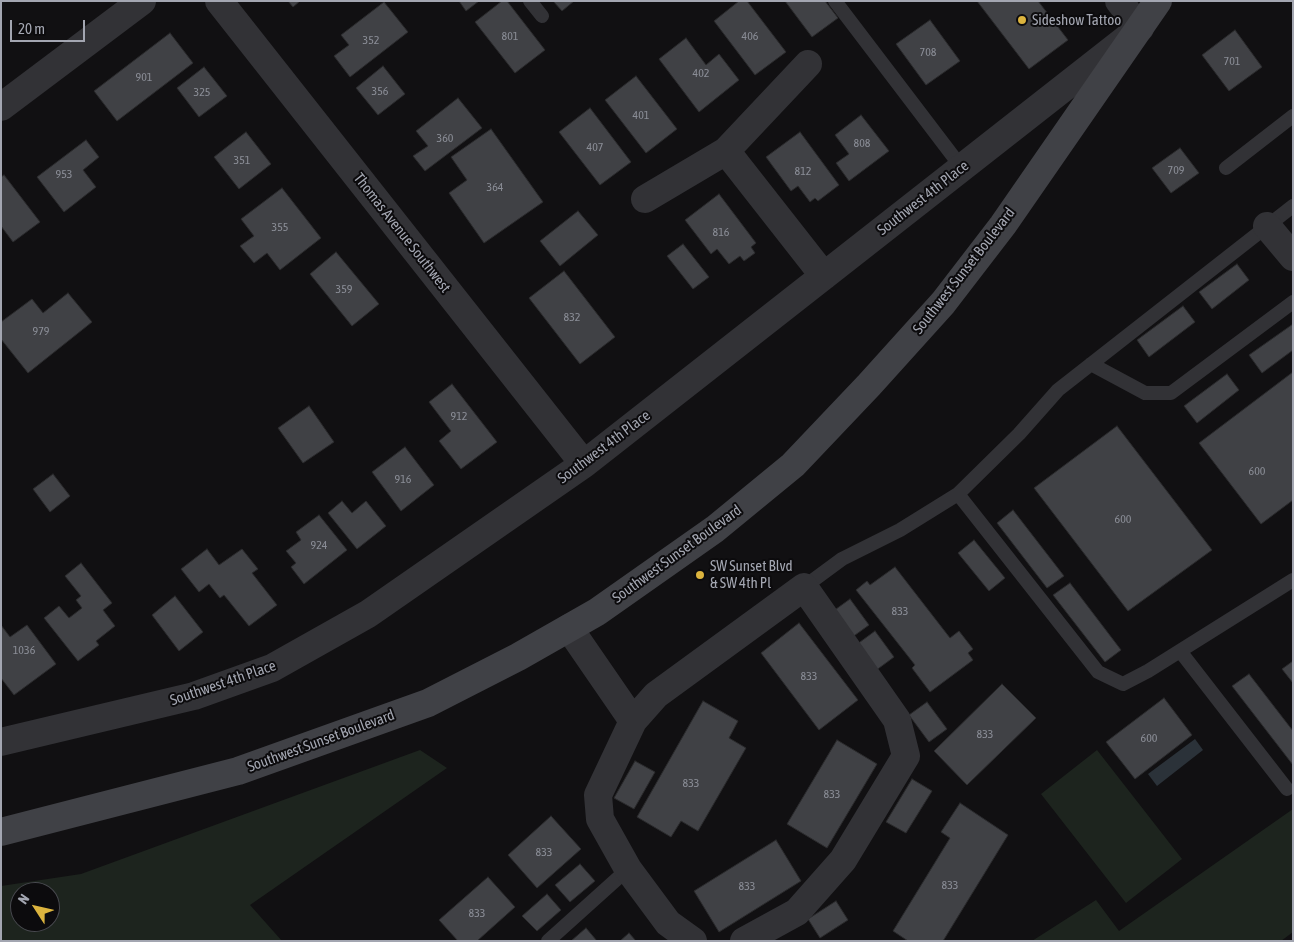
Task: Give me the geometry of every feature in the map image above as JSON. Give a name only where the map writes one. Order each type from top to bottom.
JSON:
[{"type":"main road","name":"Southwest Sunset Boulevard","points":[[1,832],[238,770],[428,703],[518,657],[597,612],[715,530],[793,465],[943,303],[1003,225],[1158,1]]},
{"type":"street","points":[[1,107],[142,1]]},
{"type":"street","name":"Thomas Avenue Southwest","points":[[218,1],[584,464]]},
{"type":"street","points":[[1119,1],[1140,28]]},
{"type":"street","name":"Southwest 4th Place","points":[[1,742],[194,696],[272,668],[368,614],[584,464],[1140,28]]},
{"type":"street","points":[[645,199],[726,151],[808,64]]},
{"type":"street","points":[[726,151],[824,276]]},
{"type":"street","points":[[1267,226],[1293,257]]},
{"type":"street","points":[[693,941],[668,923],[628,869],[600,818],[598,796],[633,721],[656,695],[804,587],[897,720],[906,756],[843,860],[798,912],[744,941]]},
{"type":"street","points":[[569,628],[633,721]]},
{"type":"lane","points":[[530,1],[542,16]]},
{"type":"lane","points":[[835,1],[962,168]]},
{"type":"lane","points":[[1226,168],[1293,116]]},
{"type":"lane","points":[[804,587],[842,559],[900,530],[958,494],[1019,434],[1058,390],[1293,206]]},
{"type":"lane","points":[[1091,364],[1145,393],[1171,393],[1293,302]]},
{"type":"lane","points":[[958,494],[1098,672],[1123,684],[1148,671],[1293,580]]},
{"type":"lane","points":[[1180,651],[1287,789]]},
{"type":"lane","points":[[548,941],[628,869]]},
{"type":"shaded area","points":[[1195,739],[1203,750],[1157,786],[1148,774]]},
{"type":"shaded area","points":[[420,750],[447,768],[250,905],[282,941],[1,941],[1,886],[10,885],[10,932],[60,932],[60,882],[28,882],[81,874]]},
{"type":"shaded area","points":[[1097,750],[1182,859],[1126,903],[1041,794]]},
{"type":"shaded area","points":[[1293,809],[1293,932],[1281,941],[1032,941],[1096,900],[1119,931]]},
{"type":"building","points":[[288,1],[300,1],[293,7]]},
{"type":"building","points":[[459,1],[479,1],[466,11]]},
{"type":"building","points":[[502,1],[507,1],[545,50],[515,73],[475,22]]},
{"type":"building","points":[[553,1],[574,1],[562,11]]},
{"type":"building","points":[[739,1],[747,1],[786,52],[755,75],[714,21]]},
{"type":"building","points":[[785,1],[825,1],[838,18],[812,37]]},
{"type":"building","name":"Sideshow Tattoo","points":[[977,1],[1038,1],[1068,40],[1029,69]]},
{"type":"building","points":[[384,2],[408,32],[350,77],[334,56],[349,45],[341,35]]},
{"type":"building","points":[[930,20],[960,61],[926,85],[896,44]]},
{"type":"building","points":[[1235,30],[1262,67],[1229,91],[1202,55]]},
{"type":"building","points":[[170,33],[193,63],[117,121],[94,91]]},
{"type":"building","points":[[686,38],[706,65],[719,54],[739,80],[699,112],[659,59]]},
{"type":"building","points":[[383,66],[405,94],[378,115],[356,88]]},
{"type":"building","points":[[204,67],[227,96],[199,117],[177,88]]},
{"type":"building","points":[[636,76],[677,129],[646,153],[605,100]]},
{"type":"building","points":[[458,98],[482,128],[425,171],[413,156],[428,146],[416,131]]},
{"type":"building","points":[[590,108],[631,162],[600,185],[559,132]]},
{"type":"building","points":[[861,115],[889,151],[849,181],[836,163],[849,154],[835,135]]},
{"type":"building","points":[[491,129],[543,202],[484,243],[449,193],[467,180],[451,157]]},
{"type":"building","points":[[246,132],[271,164],[239,189],[214,157]]},
{"type":"building","points":[[800,132],[839,185],[818,201],[815,198],[810,202],[798,186],[791,191],[766,157]]},
{"type":"building","points":[[86,140],[99,157],[83,170],[96,187],[64,212],[37,177]]},
{"type":"building","points":[[1180,148],[1199,173],[1171,193],[1152,168]]},
{"type":"building","points":[[4,175],[40,222],[13,242],[1,226],[1,177]]},
{"type":"building","points":[[282,188],[321,238],[280,270],[267,253],[254,263],[240,246],[254,236],[241,219]]},
{"type":"building","points":[[719,194],[756,243],[751,247],[755,253],[744,261],[740,256],[729,264],[717,249],[711,254],[685,220]]},
{"type":"building","points":[[578,211],[598,235],[560,266],[540,241]]},
{"type":"building","points":[[683,244],[709,277],[693,289],[667,256]]},
{"type":"building","points":[[336,252],[379,304],[352,326],[310,274]]},
{"type":"building","points":[[1237,264],[1249,280],[1212,309],[1199,292]]},
{"type":"building","points":[[564,271],[615,337],[580,364],[529,298]]},
{"type":"building","points":[[68,293],[92,322],[28,373],[1,339],[1,322],[32,299],[43,313]]},
{"type":"building","points":[[1183,306],[1195,322],[1149,357],[1137,340]]},
{"type":"building","points":[[1293,324],[1293,350],[1262,373],[1249,355]]},
{"type":"building","points":[[1293,372],[1293,500],[1261,524],[1199,443]]},
{"type":"building","points":[[1227,374],[1239,390],[1197,423],[1184,406]]},
{"type":"building","points":[[452,384],[497,442],[461,469],[439,441],[451,431],[429,402]]},
{"type":"building","points":[[309,406],[334,442],[303,463],[278,428]]},
{"type":"building","points":[[1117,426],[1212,550],[1128,611],[1034,488]]},
{"type":"building","points":[[405,447],[434,485],[401,511],[372,472]]},
{"type":"building","points":[[53,474],[70,496],[50,512],[33,489]]},
{"type":"building","points":[[342,501],[352,513],[366,501],[386,526],[357,549],[328,513]]},
{"type":"building","points":[[1013,510],[1064,576],[1047,588],[997,523]]},
{"type":"building","points":[[319,515],[347,550],[304,584],[291,567],[296,563],[286,551],[301,540],[296,532]]},
{"type":"building","points":[[974,540],[1005,578],[989,591],[958,553]]},
{"type":"building","points":[[207,549],[219,565],[242,549],[258,569],[252,573],[277,605],[249,626],[224,595],[220,598],[209,584],[199,592],[181,569]]},
{"type":"building","points":[[81,563],[112,603],[103,610],[115,626],[96,641],[99,645],[78,661],[44,618],[59,606],[69,618],[82,608],[76,600],[81,596],[65,576]]},
{"type":"building","points":[[895,567],[950,638],[959,631],[973,649],[968,653],[973,660],[930,692],[912,668],[915,665],[856,590],[867,581],[870,585]]},
{"type":"building","points":[[1070,583],[1121,650],[1105,662],[1053,595]]},
{"type":"building","points":[[175,596],[203,632],[179,651],[152,615]]},
{"type":"building","points":[[850,599],[869,625],[851,638],[832,612]]},
{"type":"building","points":[[799,623],[858,700],[819,730],[761,653]]},
{"type":"building","points":[[1,625],[10,637],[27,625],[56,664],[14,695],[1,678]]},
{"type":"building","points":[[875,631],[894,657],[875,671],[856,645]]},
{"type":"building","points":[[1293,661],[1293,683],[1282,669]]},
{"type":"building","points":[[1249,674],[1293,731],[1293,765],[1232,686]]},
{"type":"building","points":[[1002,684],[1036,718],[967,785],[934,751]]},
{"type":"building","points":[[1164,698],[1192,735],[1135,779],[1106,742]]},
{"type":"building","points":[[703,701],[738,721],[729,738],[746,748],[698,831],[681,821],[671,837],[637,817]]},
{"type":"building","points":[[927,702],[947,729],[929,742],[909,715]]},
{"type":"building","points":[[837,740],[877,764],[827,848],[787,824]]},
{"type":"building","points":[[635,761],[655,772],[634,809],[614,798]]},
{"type":"building","points":[[912,779],[932,791],[906,833],[886,822]]},
{"type":"building","points":[[960,803],[1008,835],[943,941],[908,941],[893,931],[950,838],[941,832]]},
{"type":"building","points":[[551,816],[581,849],[537,888],[508,855]]},
{"type":"building","points":[[776,840],[801,881],[719,932],[694,891]]},
{"type":"building","points":[[580,864],[595,881],[570,902],[555,885]]},
{"type":"building","points":[[488,877],[515,907],[477,941],[458,941],[439,920]]},
{"type":"building","points":[[547,894],[561,910],[537,931],[522,916]]},
{"type":"building","points":[[836,901],[848,920],[820,938],[808,919]]},
{"type":"building","points":[[586,928],[597,941],[571,941]]},
{"type":"building","points":[[629,933],[636,941],[620,941]]},
{"type":"place","name":"Sideshow Tattoo","points":[[1022,20]]},
{"type":"place","name":"SW Sunset Blvd & SW 4th Pl","points":[[700,575]]}]
